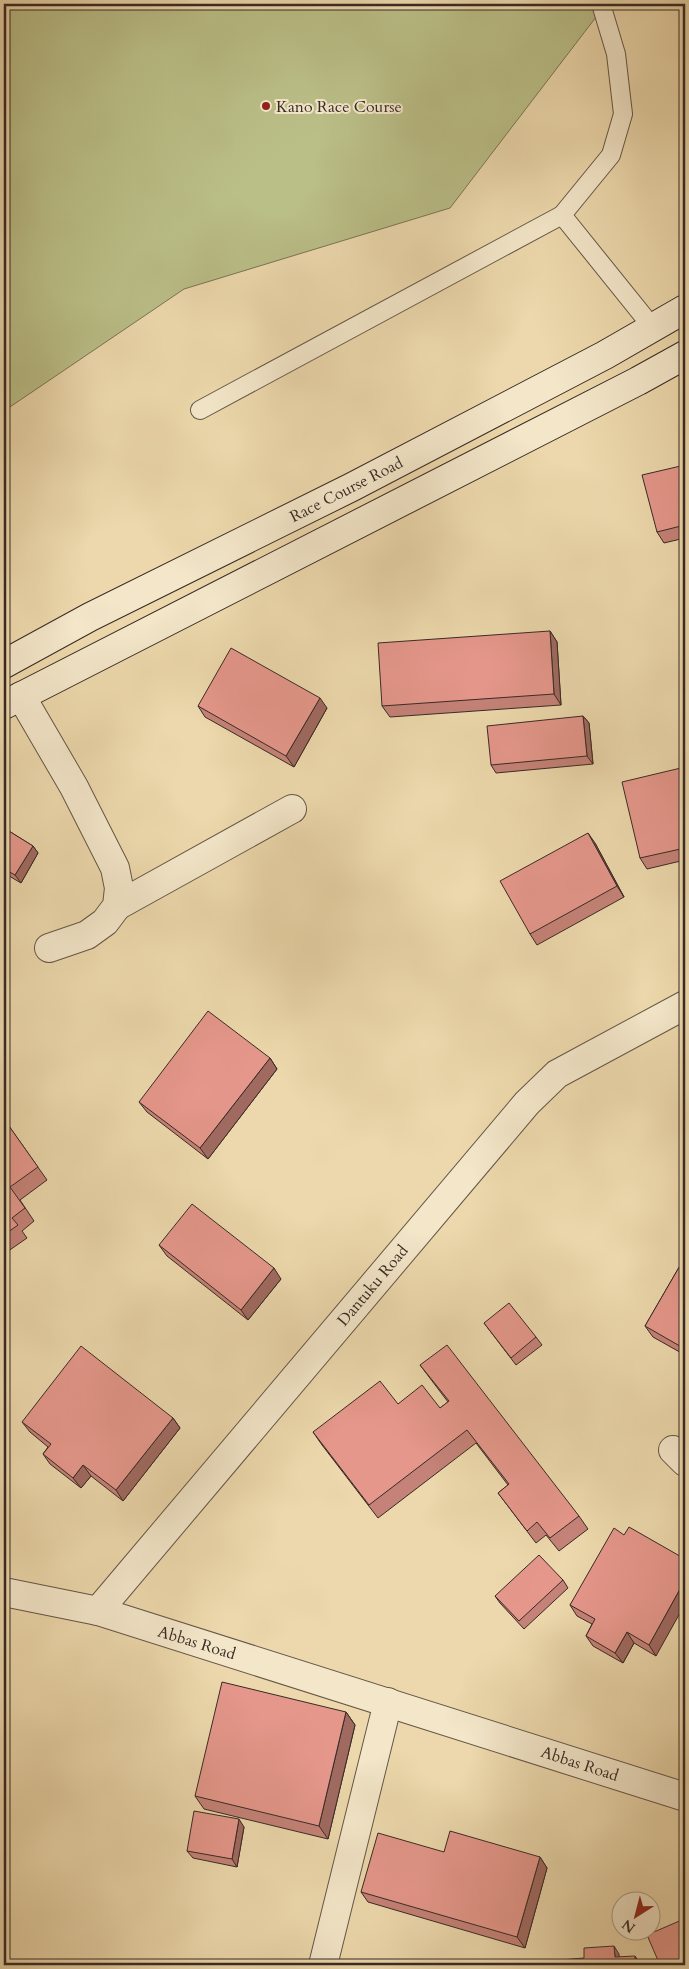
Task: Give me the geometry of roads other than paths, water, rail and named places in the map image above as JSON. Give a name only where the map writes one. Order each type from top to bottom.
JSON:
[{"type":"street","name":"Race Course Road","points":[[4,664],[90,617],[352,487],[605,355],[685,309]]},
{"type":"street","points":[[117,906],[119,888],[115,868],[74,787],[12,700],[638,381],[685,355]]},
{"type":"street","points":[[49,948],[87,935],[105,922],[117,906],[292,809]]},
{"type":"street","name":"Dantuku Road","points":[[98,1611],[527,1103],[557,1074],[685,1005]]},
{"type":"street","name":"Abbas Road","points":[[4,1592],[98,1611],[685,1797]]},
{"type":"street","points":[[323,1965],[388,1702]]},
{"type":"lane","points":[[200,410],[562,215],[611,155],[623,114],[616,54],[601,4]]},
{"type":"lane","points":[[562,215],[652,328]]},
{"type":"place","name":"Kano Race Course","points":[[266,106]]}]
